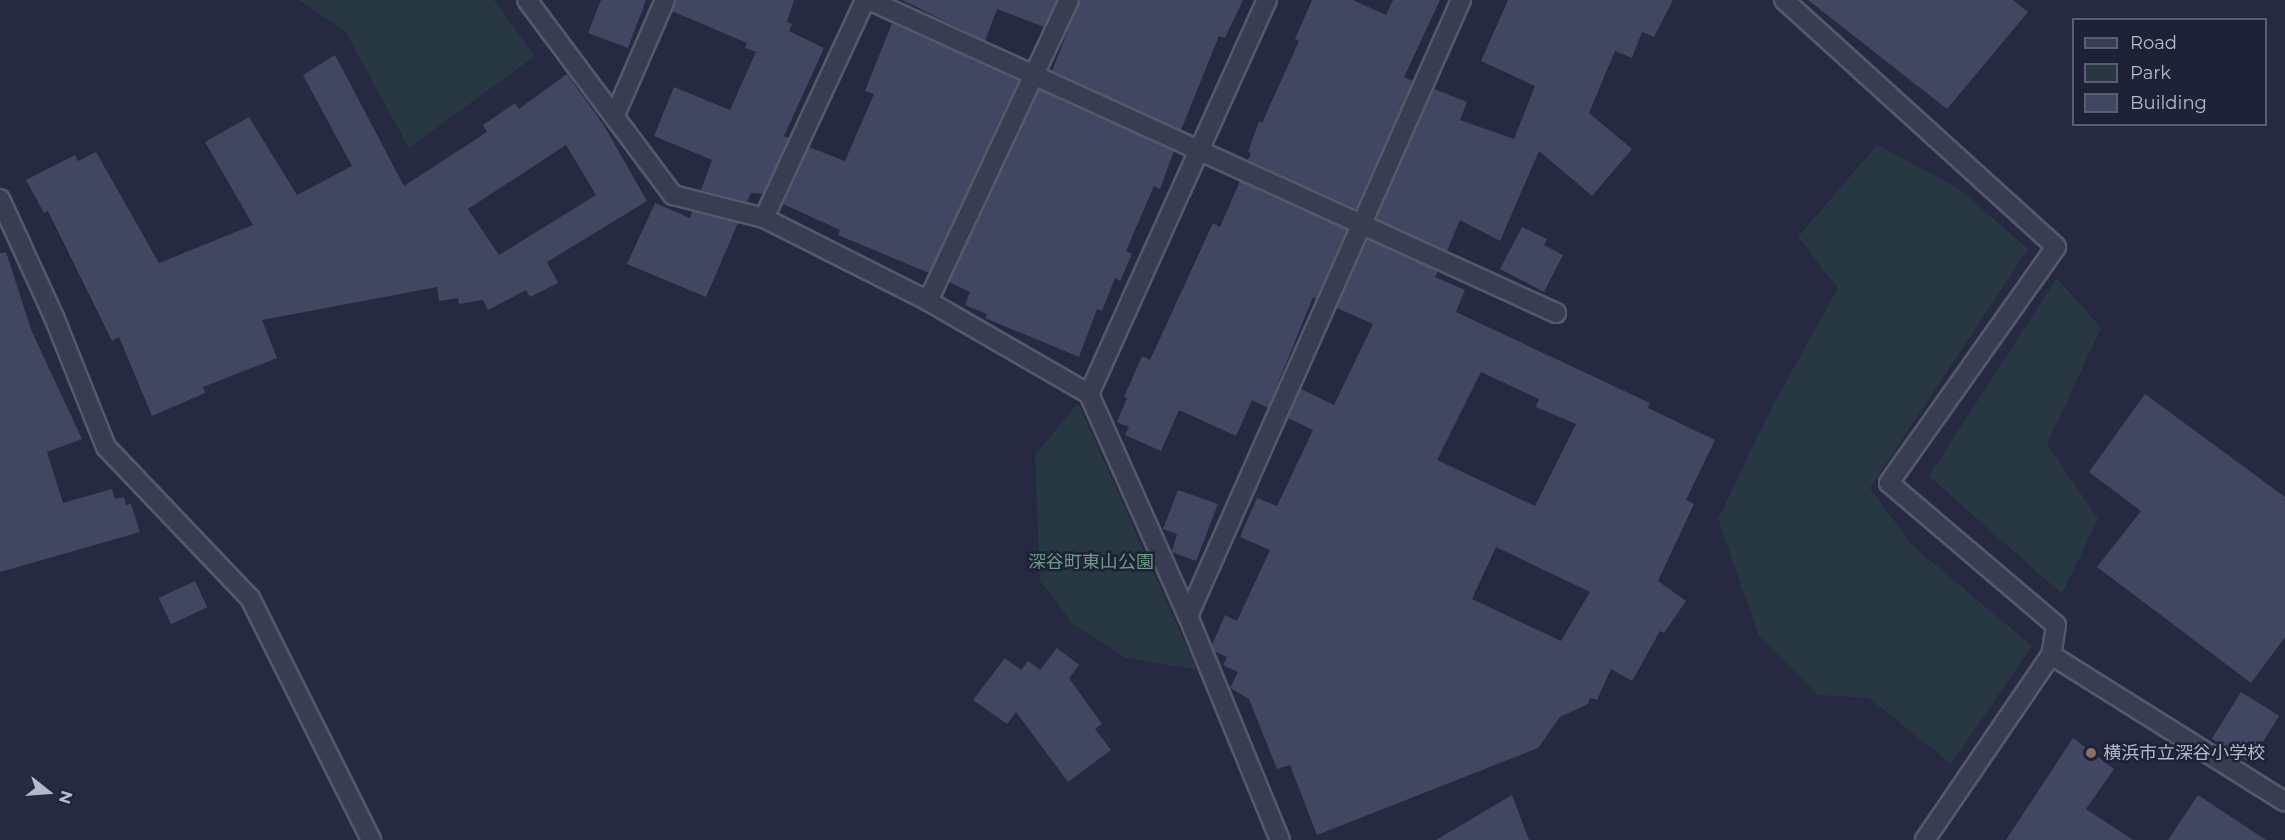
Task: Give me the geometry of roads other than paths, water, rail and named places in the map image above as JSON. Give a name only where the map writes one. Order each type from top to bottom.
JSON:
[{"type":"street","points":[[527,0],[673,195],[764,218],[928,301],[1089,394],[1188,616],[1280,840]]},
{"type":"street","points":[[615,115],[665,0]]},
{"type":"street","points":[[764,218],[867,0],[1556,313]]},
{"type":"street","points":[[928,301],[1069,0]]},
{"type":"street","points":[[1089,394],[1267,0]]},
{"type":"street","points":[[1188,616],[1461,0]]},
{"type":"street","points":[[1784,0],[2056,247],[1889,483],[2056,626],[2051,655],[1926,840]]},
{"type":"street","points":[[0,199],[54,317],[106,447],[250,598],[371,840]]},
{"type":"street","points":[[2051,655],[2285,802]]},
{"type":"place","name":"横浜市立深谷小学校","points":[[2091,753]]},
{"type":"park label","name":"深谷町東山公園","points":[[1091,562]]}]
